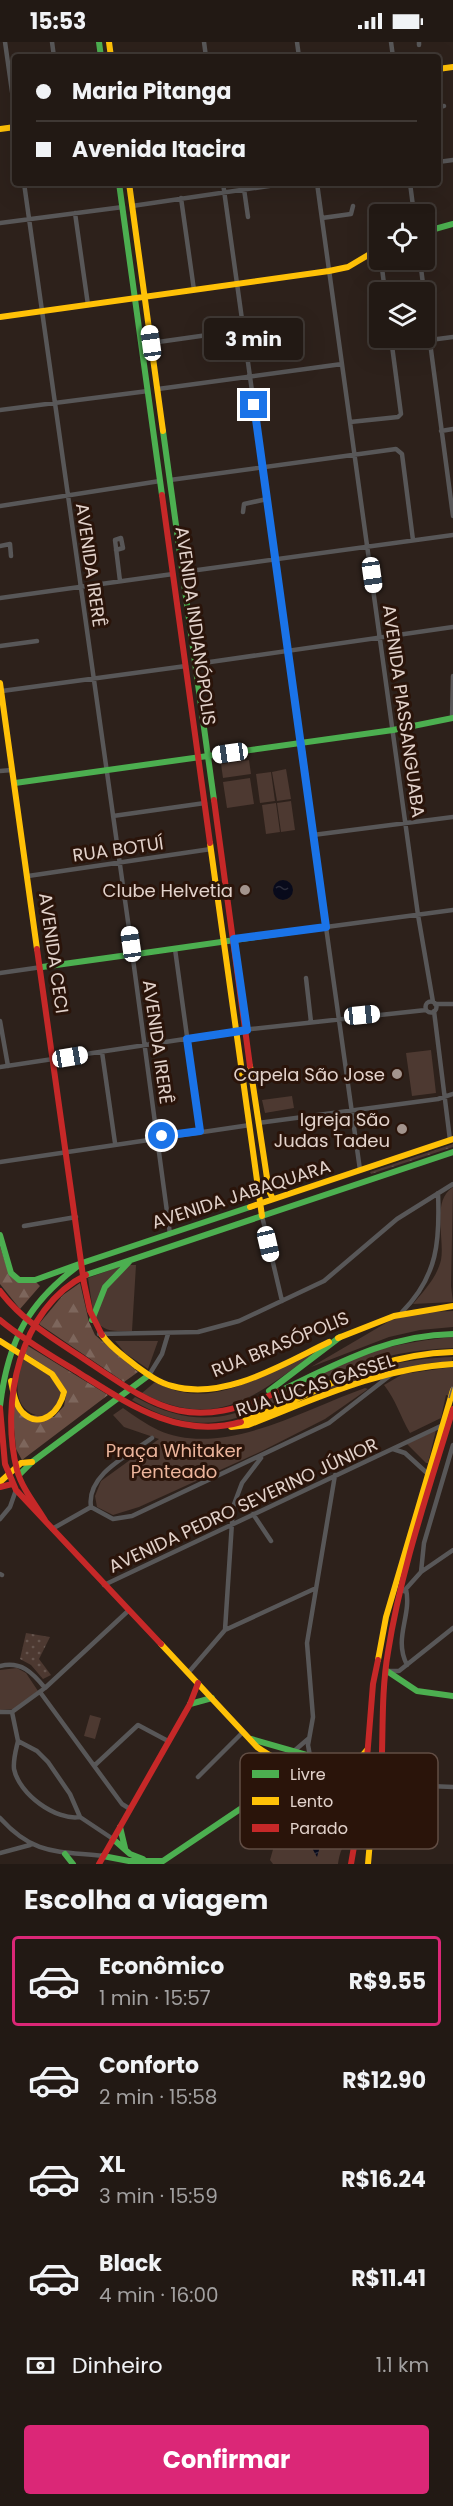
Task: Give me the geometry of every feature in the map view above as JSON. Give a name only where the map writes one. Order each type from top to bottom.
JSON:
[{"type":"main road","name":"AVENIDA INDIANÓPOLIS","points":[[120,186],[262,1216]]},
{"type":"main road","name":"AVENIDA INDIANÓPOLIS","points":[[129,186],[258,1123],[269,1191],[273,1199]]},
{"type":"main road","points":[[435,229],[453,224]]},
{"type":"main road","points":[[0,317],[329,271],[348,267],[369,255]]},
{"type":"main road","name":"AVENIDA CECI","points":[[0,682],[82,1263]]},
{"type":"main road","points":[[15,783],[393,730],[452,718]]},
{"type":"main road","points":[[42,967],[326,927],[301,743]]},
{"type":"main road","name":"AVENIDA JABAQUARA","points":[[46,1522],[12,1484],[1,1443],[0,1422],[5,1365],[22,1324],[45,1291],[82,1263],[451,1139]]},
{"type":"main road","name":"AVENIDA JABAQUARA","points":[[46,1522],[17,1471],[13,1455],[8,1404],[13,1370],[31,1329],[51,1303],[83,1276],[453,1152]]},
{"type":"main road","points":[[351,1186],[361,1179],[360,1170]]},
{"type":"main road","points":[[167,1249],[170,1234]]},
{"type":"main road","points":[[0,1235],[11,1273],[19,1280],[35,1280],[82,1263]]},
{"type":"main road","points":[[92,1321],[105,1287],[130,1261]]},
{"type":"main road","name":"RUA BRASÓPOLIS","points":[[82,1263],[92,1321],[99,1334],[147,1377],[174,1387],[210,1389],[226,1386],[402,1312],[426,1307],[453,1306]]},
{"type":"main road","points":[[0,1291],[29,1321],[137,1395],[164,1408],[202,1414],[223,1412],[255,1401],[371,1348],[399,1340],[453,1334]]},
{"type":"main road","points":[[0,1320],[126,1403],[157,1419],[192,1427],[222,1427],[249,1419],[357,1370],[411,1356],[451,1352]]},
{"type":"main road","points":[[255,1401],[340,1337]]},
{"type":"main road","points":[[0,1341],[52,1374],[64,1392],[61,1405],[53,1415],[43,1419],[28,1416],[18,1405],[11,1381]]},
{"type":"main road","name":"RUA LUCAS GASSEL","points":[[222,1427],[248,1425],[392,1374],[453,1364]]},
{"type":"main road","points":[[0,1482],[17,1471],[21,1463],[32,1462],[147,1377]]},
{"type":"main road","points":[[368,1753],[373,1684],[391,1594],[453,1390]]},
{"type":"main road","points":[[380,1753],[383,1687],[398,1598],[453,1409]]},
{"type":"main road","points":[[1,1443],[13,1455]]},
{"type":"main road","points":[[425,1506],[431,1484],[428,1474]]},
{"type":"main road","points":[[0,1487],[12,1484]]},
{"type":"main road","points":[[46,1522],[264,1753]]},
{"type":"main road","points":[[383,1635],[382,1664],[387,1671],[416,1691],[444,1696],[453,1694]]},
{"type":"main road","points":[[99,1864],[190,1704],[198,1683]]},
{"type":"main road","points":[[190,1704],[212,1698]]},
{"type":"main road","points":[[246,1735],[297,1753]]},
{"type":"main road","points":[[364,1753],[368,1748]]},
{"type":"main road","points":[[104,1857],[128,1855],[146,1861],[166,1862],[240,1809]]},
{"type":"main road","points":[[120,1827],[128,1855]]},
{"type":"main road","points":[[113,1839],[128,1855]]},
{"type":"main road","points":[[351,1864],[354,1849]]},
{"type":"main road","points":[[368,1864],[370,1849]]},
{"type":"main road","points":[[65,1854],[73,1864]]},
{"type":"street","points":[[5,42],[12,92]]},
{"type":"street","name":"AVENIDA IRERÊ","points":[[24,186],[170,1234]]},
{"type":"street","points":[[223,186],[301,743]]},
{"type":"street","points":[[132,206],[266,186]]},
{"type":"street","name":"AVENIDA PIASSANGUABA","points":[[317,186],[431,1007]]},
{"type":"street","points":[[410,186],[413,204]]},
{"type":"street","points":[[244,189],[248,217]]},
{"type":"street","points":[[182,198],[194,290]]},
{"type":"street","points":[[322,219],[351,214],[352,206]]},
{"type":"street","points":[[0,223],[123,207]]},
{"type":"street","points":[[75,213],[88,305]]},
{"type":"street","points":[[151,343],[243,330]]},
{"type":"street","points":[[435,339],[453,337]]},
{"type":"street","points":[[350,422],[398,417],[401,414],[392,348]]},
{"type":"street","points":[[431,348],[453,516]]},
{"type":"street","points":[[158,389],[342,364]]},
{"type":"street","points":[[0,410],[148,391]]},
{"type":"street","points":[[441,431],[453,429]]},
{"type":"street","points":[[170,480],[394,448],[401,452],[413,540]]},
{"type":"street","points":[[0,506],[160,481]]},
{"type":"street","points":[[243,512],[244,504],[267,499]]},
{"type":"street","points":[[183,572],[453,535]]},
{"type":"street","points":[[0,546],[10,544],[11,556]]},
{"type":"street","points":[[116,550],[120,581]]},
{"type":"street","points":[[0,598],[173,574]]},
{"type":"street","points":[[196,664],[453,627]]},
{"type":"street","points":[[0,646],[37,641]]},
{"type":"street","points":[[2,691],[186,666]]},
{"type":"street","points":[[452,718],[453,676]]},
{"type":"street","points":[[0,771],[12,770]]},
{"type":"street","points":[[113,816],[205,803]]},
{"type":"street","points":[[313,835],[453,817]]},
{"type":"street","name":"RUA BOTUÍ","points":[[28,876],[211,849]]},
{"type":"street","points":[[360,1170],[326,927],[453,910]]},
{"type":"street","points":[[175,949],[200,1131]]},
{"type":"street","points":[[0,973],[42,967]]},
{"type":"street","points":[[306,978],[311,1022]]},
{"type":"street","points":[[0,1067],[238,1031],[453,1004]]},
{"type":"street","points":[[431,1007],[451,1139]]},
{"type":"street","points":[[0,1021],[8,1066]]},
{"type":"street","points":[[102,1052],[115,1143]]},
{"type":"street","points":[[258,1123],[444,1098],[453,1094]]},
{"type":"street","points":[[0,1162],[115,1143],[250,1125]]},
{"type":"street","points":[[99,1334],[168,1334],[220,1327],[282,1301],[327,1279],[397,1219],[453,1184]]},
{"type":"street","points":[[402,1312],[419,1291],[436,1256],[439,1238],[438,1193]]},
{"type":"street","points":[[262,1216],[282,1301]]},
{"type":"street","points":[[24,1226],[76,1217]]},
{"type":"street","points":[[327,1279],[331,1287]]},
{"type":"street","points":[[147,1377],[162,1354],[168,1334]]},
{"type":"street","points":[[91,1507],[113,1519],[132,1516],[261,1458],[329,1423],[392,1374]]},
{"type":"street","name":"AVENIDA PEDRO SEVERINO JÚNIOR","points":[[104,1585],[443,1425]]},
{"type":"street","points":[[91,1507],[91,1494],[96,1481],[152,1438]]},
{"type":"street","points":[[421,1572],[424,1543],[453,1445]]},
{"type":"street","name":"AVENIDA PEDRO SEVERINO JÚNIOR","points":[[393,1449],[405,1453],[428,1474]]},
{"type":"street","points":[[225,1630],[232,1525],[237,1493],[261,1458]]},
{"type":"street","points":[[312,1753],[310,1737],[313,1717],[306,1653],[314,1590],[335,1475]]},
{"type":"street","points":[[0,1520],[10,1507],[16,1491]]},
{"type":"street","points":[[52,1529],[91,1507]]},
{"type":"street","points":[[253,1514],[271,1541]]},
{"type":"street","points":[[414,1540],[424,1543]]},
{"type":"street","points":[[398,1598],[421,1572],[453,1550]]},
{"type":"street","points":[[406,1589],[408,1602],[400,1641],[407,1665]]},
{"type":"street","points":[[188,1673],[225,1630],[314,1590]]},
{"type":"street","points":[[0,1712],[12,1712],[42,1690],[128,1611]]},
{"type":"street","points":[[387,1671],[399,1671],[453,1628]]},
{"type":"street","points":[[0,1666],[21,1666],[35,1676],[42,1690],[122,1804],[130,1809]]},
{"type":"street","points":[[12,1712],[18,1741],[14,1769],[23,1786],[33,1797],[61,1816],[80,1817],[113,1839]]},
{"type":"street","points":[[95,1765],[138,1725],[168,1741]]},
{"type":"street","points":[[198,1777],[246,1735]]},
{"type":"street","points":[[293,1752],[310,1737]]},
{"type":"street","points":[[18,1741],[37,1751],[48,1762],[70,1794],[80,1817]]},
{"type":"street","points":[[438,1787],[453,1787]]},
{"type":"street","points":[[0,1818],[30,1845],[65,1854],[104,1857]]},
{"type":"street","points":[[0,1853],[30,1845]]},
{"type":"green space","points":[[249,760],[251,774],[223,778],[221,764]]},
{"type":"green space","points":[[286,769],[291,799],[277,801],[272,772]]},
{"type":"green space","points":[[271,772],[275,801],[260,803],[256,774]]},
{"type":"green space","points":[[250,778],[254,804],[227,808],[223,782]]},
{"type":"green space","points":[[291,801],[295,830],[281,832],[277,803]]},
{"type":"green space","points":[[276,803],[280,832],[266,834],[262,805]]},
{"type":"green space","points":[[431,1050],[436,1093],[412,1096],[406,1053]]},
{"type":"green space","points":[[292,1096],[294,1108],[265,1113],[262,1100]]},
{"type":"green space","points":[[453,1144],[453,1147],[371,1174],[370,1172]]},
{"type":"green space","points":[[453,1187],[451,1286],[453,1302],[413,1304],[430,1284],[439,1266],[442,1251],[440,1220],[442,1201]]},
{"type":"green space","points":[[0,1246],[9,1274],[35,1281],[40,1286],[20,1309],[0,1284]]},
{"type":"green space","points":[[129,1265],[136,1265],[132,1331],[106,1329],[95,1319],[107,1288]]},
{"type":"green space","points":[[121,1266],[104,1286],[93,1311],[88,1278]]},
{"type":"green space","points":[[80,1283],[89,1322],[95,1335],[138,1372],[124,1382],[39,1324],[63,1295]]},
{"type":"green space","points":[[453,1311],[453,1327],[420,1330],[389,1337],[311,1367],[391,1320],[423,1312]]},
{"type":"green space","points":[[453,1337],[453,1348],[412,1352],[358,1364],[266,1407],[218,1422],[192,1422],[164,1415],[132,1400],[135,1397],[167,1411],[195,1417],[221,1416],[245,1410],[318,1374],[373,1351],[425,1340]]},
{"type":"green space","points":[[115,1341],[158,1341],[148,1369],[125,1353]]},
{"type":"green space","points":[[28,1346],[108,1395],[22,1460],[16,1449],[12,1407],[15,1406],[20,1414],[54,1417],[64,1406],[67,1391],[54,1372],[25,1353]]},
{"type":"green space","points":[[313,1354],[253,1395],[233,1404],[213,1409],[191,1409],[168,1404],[142,1393],[155,1382],[186,1393],[201,1394],[230,1389],[298,1358]]},
{"type":"green space","points":[[453,1357],[452,1361],[430,1363],[308,1398],[339,1380],[357,1373],[397,1363]]},
{"type":"green space","points":[[21,1358],[50,1376],[61,1392],[56,1408],[43,1416],[25,1409],[21,1402],[17,1386]]},
{"type":"green space","points":[[453,1367],[453,1397],[446,1395],[441,1418],[410,1433],[384,1385],[403,1374]]},
{"type":"green space","name":"Praça Whitaker Penteado","points":[[365,1388],[368,1389],[325,1419],[262,1451],[139,1507],[113,1515],[97,1507],[95,1496],[101,1481],[159,1439],[124,1427],[113,1415],[123,1408],[158,1430],[183,1437],[209,1439],[263,1428]]},
{"type":"green space","points":[[436,1430],[428,1463],[426,1463],[407,1444]]},
{"type":"green space","points":[[26,1633],[50,1637],[39,1659],[51,1675],[43,1679],[31,1665],[20,1659]]},
{"type":"green space","points":[[17,1668],[26,1673],[38,1691],[14,1709],[0,1710],[0,1670]]},
{"type":"green space","points":[[90,1715],[101,1718],[95,1739],[84,1736]]},
{"type":"green space","points":[[273,1849],[343,1849],[338,1864],[273,1864],[270,1860]]},
{"type":"water","points":[[283,880],[290,883],[293,890],[290,897],[283,900],[276,897],[273,890],[276,883]]},
{"type":"water","points":[[313,1849],[319,1849],[317,1857]]},
{"type":"railway","points":[[449,1398],[453,1384]]},
{"type":"traffic: fast","points":[[99,42],[101,54]]},
{"type":"traffic: fast","points":[[119,186],[162,495]]},
{"type":"traffic: fast","points":[[435,229],[453,224]]},
{"type":"traffic: fast","points":[[163,431],[214,800]]},
{"type":"traffic: fast","points":[[15,783],[393,730],[453,718]]},
{"type":"traffic: fast","points":[[137,954],[326,927],[301,743]]},
{"type":"traffic: fast","points":[[42,967],[128,955]]},
{"type":"traffic: fast","points":[[86,1275],[453,1152]]},
{"type":"traffic: fast","points":[[0,1406],[15,1342],[34,1308],[63,1278],[82,1263],[250,1207]]},
{"type":"traffic: fast","points":[[0,1235],[11,1273],[19,1280],[35,1280],[82,1263]]},
{"type":"traffic: fast","points":[[92,1320],[105,1287],[129,1262]]},
{"type":"traffic: fast","points":[[280,1391],[343,1361],[385,1345],[429,1336],[453,1334]]},
{"type":"traffic: fast","points":[[269,1391],[340,1337]]},
{"type":"traffic: fast","points":[[19,1475],[32,1462],[149,1375]]},
{"type":"traffic: fast","points":[[387,1671],[417,1691],[453,1696]]},
{"type":"traffic: fast","points":[[190,1704],[212,1698]]},
{"type":"traffic: fast","points":[[251,1739],[300,1753]]},
{"type":"traffic: fast","points":[[103,1856],[129,1861],[163,1861],[240,1809]]},
{"type":"traffic: fast","points":[[120,1827],[125,1848]]},
{"type":"traffic: fast","points":[[113,1839],[130,1854],[143,1859]]},
{"type":"traffic: fast","points":[[65,1854],[73,1864]]},
{"type":"traffic: slow","points":[[109,42],[111,54]]},
{"type":"traffic: slow","points":[[441,69],[453,67]]},
{"type":"traffic: slow","points":[[0,129],[12,127]]},
{"type":"traffic: slow","points":[[129,186],[163,431]]},
{"type":"traffic: slow","points":[[0,317],[329,271],[348,267],[369,255]]},
{"type":"traffic: slow","points":[[0,683],[37,949]]},
{"type":"traffic: slow","points":[[210,843],[262,1216]]},
{"type":"traffic: slow","points":[[250,1066],[269,1191],[273,1199]]},
{"type":"traffic: slow","points":[[250,1207],[453,1139]]},
{"type":"traffic: slow","points":[[338,1338],[394,1316],[453,1306]]},
{"type":"traffic: slow","points":[[102,1335],[118,1352],[153,1378],[167,1385],[192,1389],[212,1389],[253,1378],[329,1342]]},
{"type":"traffic: slow","points":[[0,1341],[52,1374],[64,1392],[54,1411],[49,1416],[36,1420],[20,1410],[11,1381]]},
{"type":"traffic: slow","points":[[241,1422],[367,1368],[393,1360],[453,1352]]},
{"type":"traffic: slow","points":[[231,1427],[248,1425],[323,1395],[374,1378],[453,1364]]},
{"type":"traffic: slow","points":[[378,1660],[386,1617],[453,1390]]},
{"type":"traffic: slow","points":[[0,1482],[21,1463],[32,1462]]},
{"type":"traffic: slow","points":[[161,1644],[257,1747],[266,1753]]},
{"type":"traffic: slow","points":[[368,1864],[369,1849]]},
{"type":"traffic: jam","points":[[162,495],[210,843]]},
{"type":"traffic: jam","points":[[214,800],[250,1066]]},
{"type":"traffic: jam","points":[[37,949],[84,1283],[90,1311],[102,1335]]},
{"type":"traffic: jam","points":[[46,1522],[26,1490],[17,1470],[12,1444],[11,1416],[14,1388],[20,1360],[30,1334],[45,1310],[63,1290],[86,1275]]},
{"type":"traffic: jam","points":[[0,1291],[26,1319],[57,1341],[129,1389],[151,1401],[173,1409],[195,1413],[219,1411],[247,1404],[280,1391]]},
{"type":"traffic: jam","points":[[0,1320],[28,1341],[114,1395],[154,1415],[196,1426],[218,1426],[241,1422]]},
{"type":"traffic: jam","points":[[0,1408],[5,1464],[16,1490],[161,1644]]},
{"type":"traffic: jam","points":[[382,1753],[385,1676],[400,1590],[453,1409]]},
{"type":"traffic: jam","points":[[0,1487],[12,1484]]},
{"type":"traffic: jam","points":[[367,1753],[373,1684],[378,1660]]},
{"type":"traffic: jam","points":[[99,1864],[190,1704],[198,1683]]},
{"type":"traffic: jam","points":[[351,1864],[354,1849]]},
{"type":"place","name":"Clube Helvetia","points":[[245,890]]},
{"type":"place","name":"Capela São Jose","points":[[397,1074]]},
{"type":"place","name":"Igreja São Judas Tadeu","points":[[402,1129]]},
{"type":"route","points":[[162,1136],[200,1131],[187,1039],[247,1030],[234,939],[326,927],[254,405]]}]
